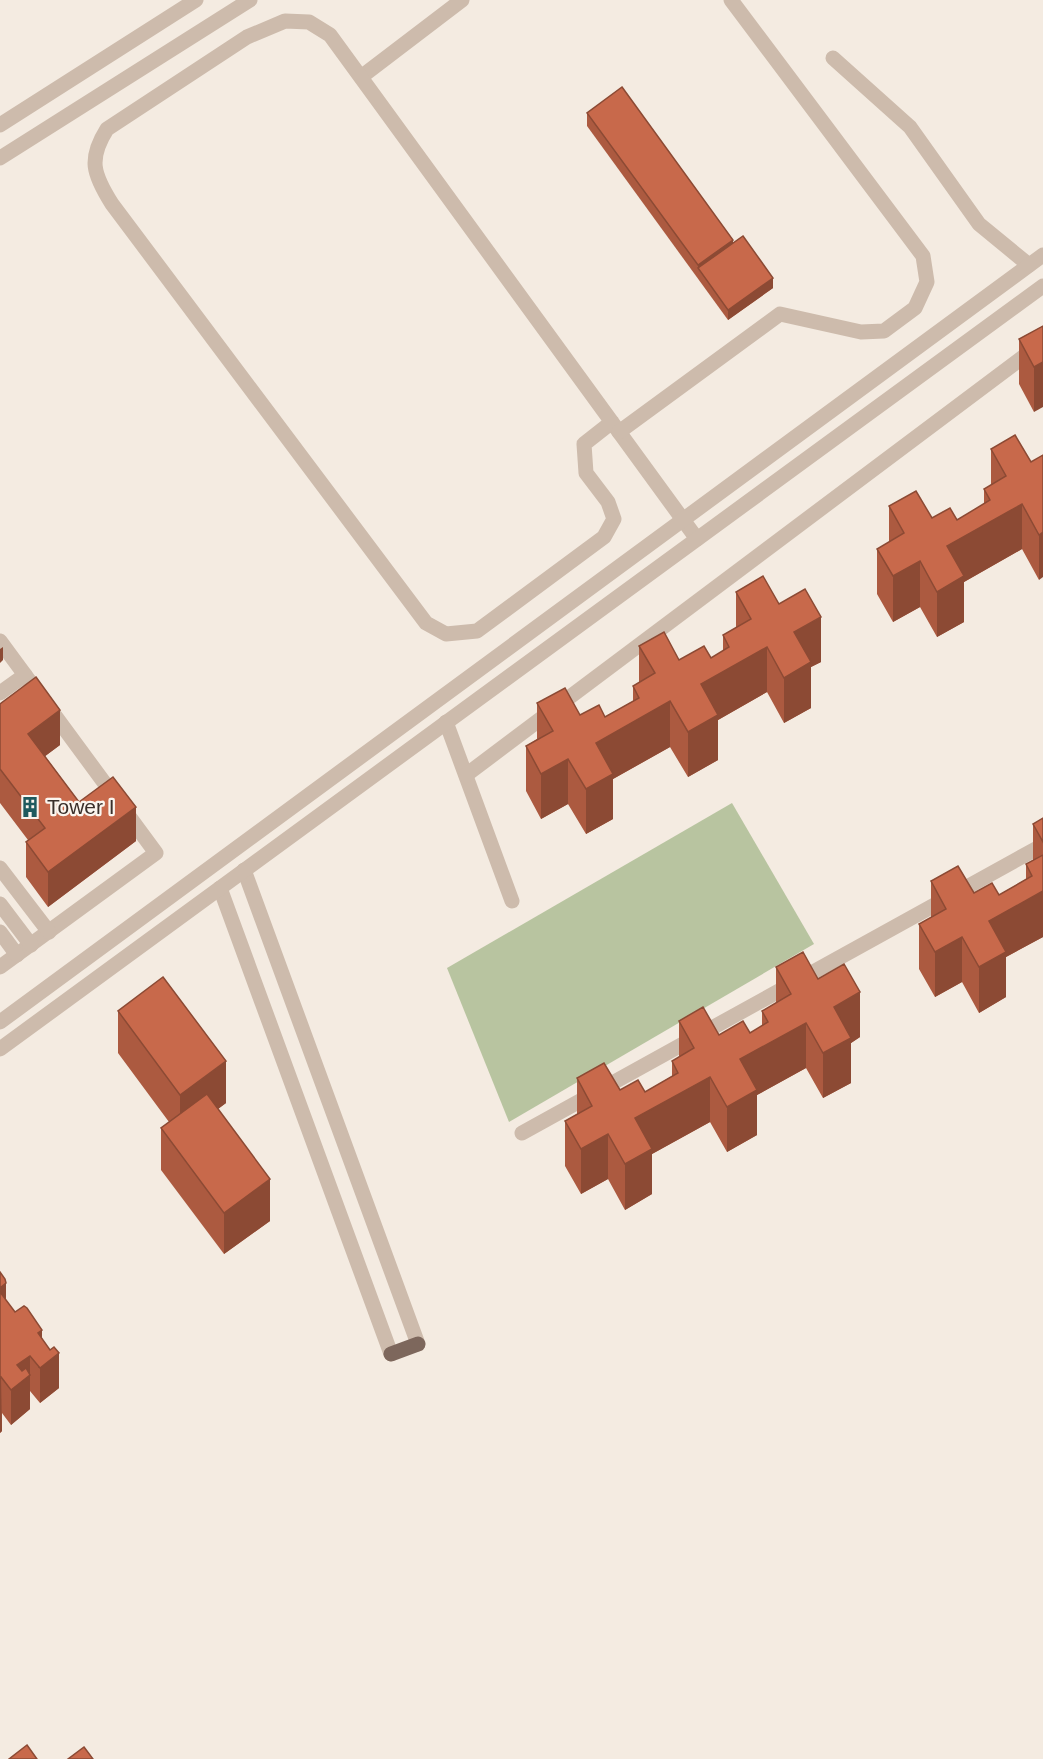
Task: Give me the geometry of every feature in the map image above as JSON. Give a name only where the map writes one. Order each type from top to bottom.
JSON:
[{"type":"main road","points":[[391,1354],[418,1344]]},
{"type":"street","points":[[0,125],[196,0]]},
{"type":"street","points":[[0,158],[250,0]]},
{"type":"street","points":[[361,77],[462,0]]},
{"type":"street","points":[[697,539],[616,427],[330,35],[309,22],[285,21],[247,37],[107,129],[95,148],[98,181],[426,622],[446,634],[477,632],[604,537],[614,519],[608,502],[586,473],[584,444],[616,427],[780,314],[861,332],[884,332],[915,308],[927,282],[923,256],[731,0]]},
{"type":"street","points":[[833,58],[910,128],[979,224],[1029,265]]},
{"type":"street","points":[[0,1022],[1043,255]]},
{"type":"street","points":[[0,1049],[1043,286]]},
{"type":"street","points":[[466,775],[1043,342]]},
{"type":"street","points":[[0,641],[156,853],[31,945],[0,965]]},
{"type":"street","points":[[0,693],[25,675]]},
{"type":"street","points":[[446,722],[512,901]]},
{"type":"street","points":[[522,1133],[1043,845]]},
{"type":"street","points":[[0,868],[49,932]]},
{"type":"street","points":[[244,870],[418,1344]]},
{"type":"street","points":[[220,888],[391,1354]]},
{"type":"street","points":[[0,904],[31,945]]},
{"type":"street","points":[[0,932],[17,955]]},
{"type":"green space","points":[[732,803],[814,944],[509,1122],[447,968]]},
{"type":"building","points":[[622,87],[733,240],[698,265],[587,113]]},
{"type":"building","points":[[743,236],[773,278],[728,310],[698,268]]},
{"type":"building","points":[[1043,326],[1043,362],[1034,367],[1019,339]]},
{"type":"building","points":[[1015,435],[1031,462],[1043,455],[1043,532],[1039,535],[1022,504],[947,546],[964,576],[937,592],[920,561],[893,576],[877,549],[904,533],[889,506],[916,491],[932,518],[950,508],[957,520],[990,500],[984,489],[1006,476],[991,449]]},
{"type":"building","points":[[763,576],[779,604],[805,589],[821,617],[794,632],[811,662],[784,678],[767,647],[701,684],[718,715],[688,732],[670,701],[596,743],[613,774],[586,789],[568,759],[541,774],[526,746],[553,731],[537,703],[565,688],[580,715],[599,705],[605,717],[639,698],[633,686],[655,673],[639,646],[664,632],[679,660],[704,646],[711,658],[729,647],[723,635],[751,619],[736,592]]},
{"type":"building","points":[[36,677],[60,710],[28,734],[79,802],[113,777],[136,807],[48,872],[26,842],[45,828],[0,769],[0,704]]},
{"type":"building","points":[[1043,818],[1043,842],[1033,824]]},
{"type":"building","points":[[1043,855],[1043,891],[989,921],[1006,952],[979,967],[962,937],[935,952],[919,924],[946,909],[931,881],[958,866],[974,893],[992,883],[999,895],[1032,876],[1026,864]]},
{"type":"building","points":[[803,952],[818,979],[844,964],[860,992],[834,1007],[851,1038],[823,1053],[806,1023],[740,1059],[757,1090],[727,1107],[710,1077],[635,1118],[652,1149],[625,1164],[608,1134],[581,1149],[565,1121],[592,1106],[577,1078],[604,1063],[620,1090],[638,1080],[645,1092],[678,1073],[672,1061],[694,1048],[679,1021],[703,1007],[719,1035],[743,1021],[750,1033],[768,1022],[762,1011],[791,994],[776,967]]},
{"type":"building","points":[[163,977],[226,1061],[180,1095],[118,1011]]},
{"type":"building","points":[[207,1094],[270,1179],[224,1213],[161,1128]]},
{"type":"building","points":[[0,1272],[6,1283],[0,1288]]},
{"type":"building","points":[[0,1292],[15,1312],[24,1306],[27,1308],[42,1330],[38,1333],[50,1350],[54,1347],[59,1353],[40,1368],[30,1356],[17,1365],[22,1371],[26,1368],[30,1375],[11,1390],[0,1378]]},
{"type":"building","points":[[27,1745],[37,1759],[9,1759]]},
{"type":"building","points":[[84,1747],[93,1759],[68,1759]]},
{"type":"place","name":"Tower I","points":[[30,807]]}]
